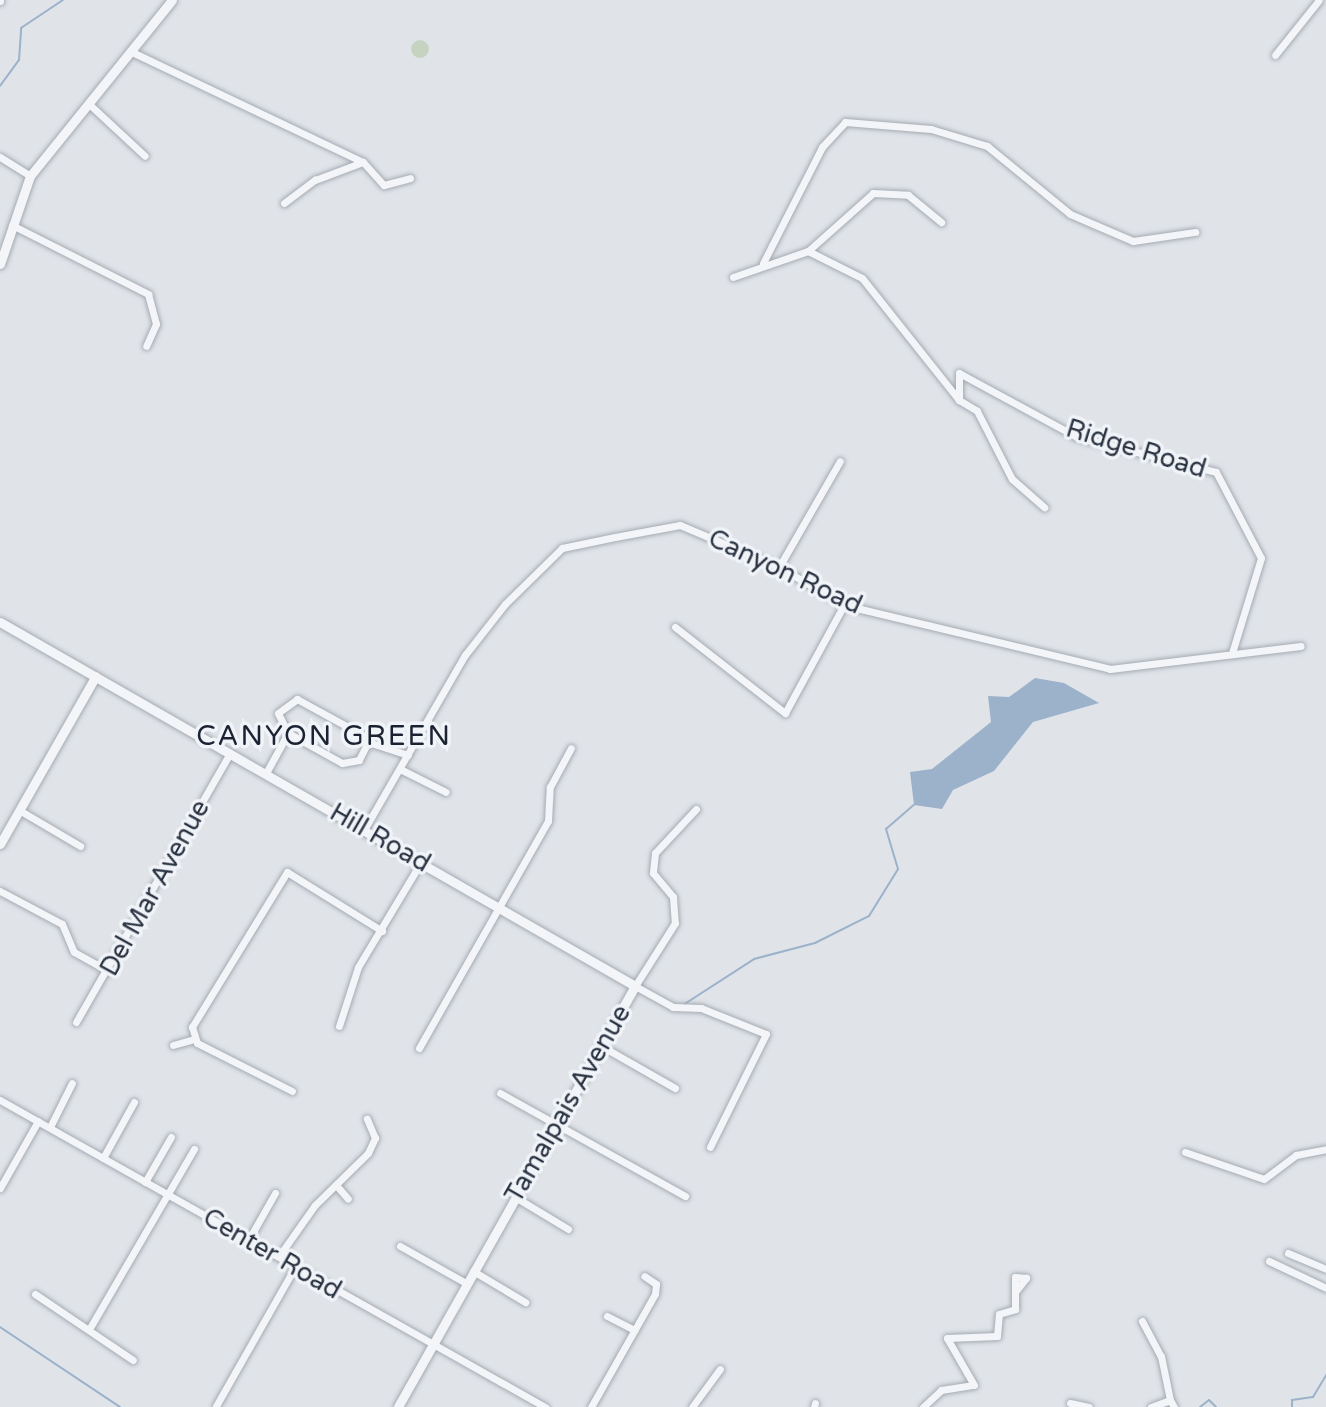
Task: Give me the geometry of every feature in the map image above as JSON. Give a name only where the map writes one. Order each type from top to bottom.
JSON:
[{"type":"street","points":[[0,264],[3,243],[30,176],[172,0]]},
{"type":"street","points":[[1275,55],[1319,0]]},
{"type":"street","points":[[132,52],[363,162],[384,185],[410,178]]},
{"type":"street","points":[[89,104],[145,156]]},
{"type":"street","points":[[763,263],[822,147],[845,122],[931,129],[987,146],[1070,214],[1133,241],[1195,232]]},
{"type":"street","points":[[0,157],[30,176]]},
{"type":"street","points":[[284,203],[315,180],[363,162]]},
{"type":"street","points":[[733,277],[763,263],[808,251],[873,193],[908,195],[941,222]]},
{"type":"street","points":[[12,225],[148,294],[156,324],[146,346]]},
{"type":"street","points":[[808,251],[862,278],[959,400],[977,411],[1012,479],[1044,507]]},
{"type":"street","name":"Ridge Road","points":[[959,400],[959,373],[1077,437],[1216,472],[1261,558],[1232,653]]},
{"type":"street","points":[[779,567],[840,461]]},
{"type":"street","name":"Canyon Road","points":[[365,828],[465,655],[562,548],[680,525],[779,567],[844,605],[1110,669],[1301,646]]},
{"type":"street","points":[[675,627],[785,713],[844,605]]},
{"type":"street","name":"Hill Road","points":[[0,622],[365,828],[673,1007],[701,1008],[766,1034],[710,1147]]},
{"type":"street","points":[[0,844],[96,676]]},
{"type":"street","points":[[368,742],[349,764],[288,733],[278,713],[297,699],[368,742],[408,755]]},
{"type":"street","points":[[266,773],[288,733]]},
{"type":"street","points":[[419,1048],[548,821],[550,787],[571,748]]},
{"type":"street","name":"Del Mar Avenue","points":[[76,1022],[108,971],[230,753]]},
{"type":"street","points":[[400,769],[446,792]]},
{"type":"street","name":"Tamalpais Avenue","points":[[398,1407],[431,1343],[603,1047],[635,986],[675,923],[673,897],[653,873],[655,853],[696,809]]},
{"type":"street","points":[[19,810],[80,846]]},
{"type":"street","points":[[339,1026],[358,967],[421,862]]},
{"type":"street","points":[[191,1040],[287,872],[382,931]]},
{"type":"street","points":[[0,891],[62,924],[74,952],[108,971]]},
{"type":"street","points":[[173,1045],[191,1040],[292,1091]]},
{"type":"street","points":[[603,1047],[675,1088]]},
{"type":"street","points":[[50,1127],[72,1083]]},
{"type":"street","points":[[500,1093],[560,1122],[685,1196]]},
{"type":"street","name":"Center Road","points":[[0,1100],[545,1407]]},
{"type":"street","points":[[103,1158],[134,1102]]},
{"type":"street","points":[[279,1256],[375,1138],[367,1119]]},
{"type":"street","points":[[0,1188],[38,1121]]},
{"type":"street","points":[[145,1182],[171,1137]]},
{"type":"street","points":[[91,1326],[194,1149]]},
{"type":"street","points":[[1185,1152],[1264,1179],[1296,1155],[1326,1149]]},
{"type":"street","points":[[336,1185],[348,1199]]},
{"type":"street","points":[[249,1239],[275,1193]]},
{"type":"street","points":[[515,1197],[568,1229]]},
{"type":"street","points":[[400,1246],[466,1283]]},
{"type":"street","points":[[1288,1253],[1326,1269]]},
{"type":"street","points":[[1269,1261],[1326,1288]]},
{"type":"street","points":[[216,1406],[295,1267]]},
{"type":"street","points":[[473,1271],[525,1302]]},
{"type":"street","points":[[591,1407],[655,1294],[656,1284],[644,1276]]},
{"type":"street","points":[[923,1406],[941,1390],[974,1385],[947,1338],[997,1336],[999,1314],[1015,1309],[1015,1292]]},
{"type":"street","points":[[35,1294],[62,1318],[91,1326],[101,1342],[133,1360]]},
{"type":"street","points":[[607,1316],[635,1330]]},
{"type":"street","points":[[1142,1321],[1160,1355],[1172,1403],[1151,1407]]},
{"type":"street","points":[[692,1407],[720,1369]]},
{"type":"street","points":[[1070,1403],[1089,1407]]},
{"type":"green space","points":[[416,40],[424,40],[429,49],[427,56],[416,58],[411,53],[411,45]]},
{"type":"water","points":[[1035,678],[1064,683],[1099,703],[1033,722],[994,771],[953,790],[942,809],[914,805],[910,772],[932,769],[991,722],[988,696],[1009,697]]},
{"type":"waterway","points":[[0,86],[19,60],[21,28],[63,0]]},
{"type":"waterway","points":[[683,1005],[754,959],[815,943],[869,916],[898,869],[886,829],[914,805]]},
{"type":"waterway","points":[[0,1327],[120,1407]]},
{"type":"waterway","points":[[1292,1407],[1292,1400],[1313,1397],[1326,1375]]},
{"type":"waterway","points":[[1200,1407],[1209,1400],[1216,1407]]},
{"type":"district","name":"CANYON GREEN","points":[[324,736]]}]
